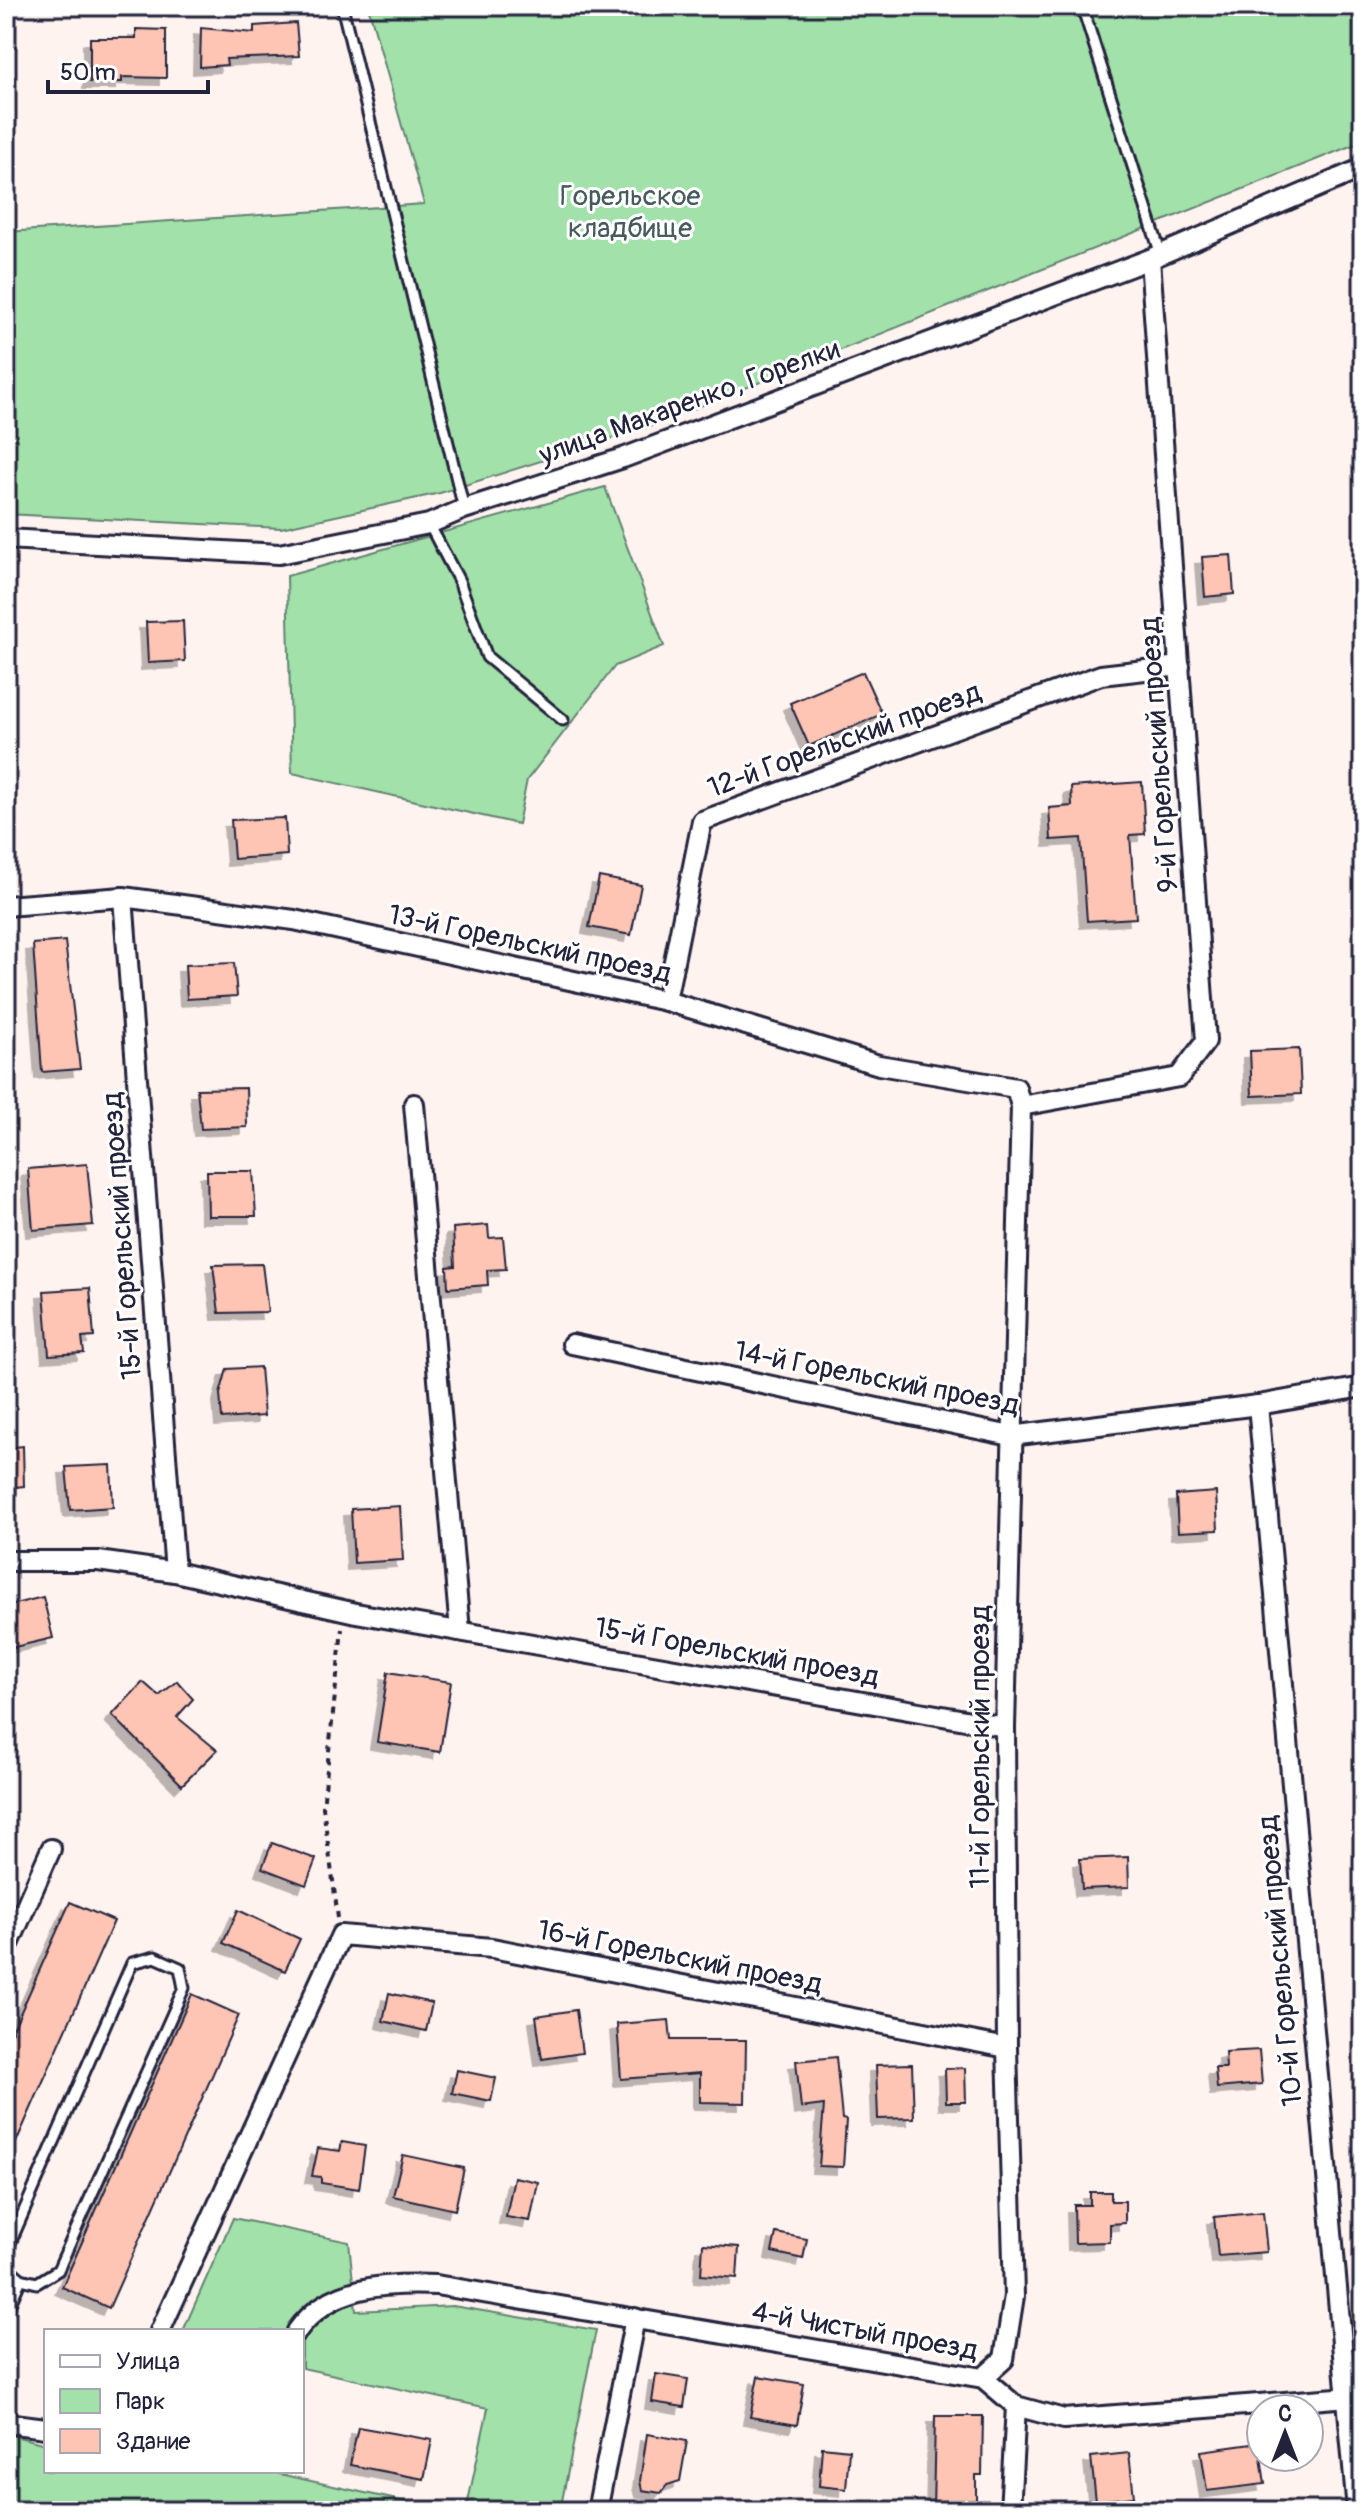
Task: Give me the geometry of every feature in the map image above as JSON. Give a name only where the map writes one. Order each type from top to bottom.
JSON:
[{"type":"street","name":"улица Макаренко, Горелки","points":[[6,539],[279,554],[429,524],[464,509],[623,458],[1155,257],[1363,168]]},
{"type":"street","name":"9-й Горельский проезд","points":[[1021,1106],[1179,1077],[1206,1041],[1155,257]]},
{"type":"street","name":"12-й Горельский проезд","points":[[666,1001],[702,821],[1101,675],[1180,666]]},
{"type":"street","name":"13-й Горельский проезд","points":[[6,906],[123,897],[294,920],[666,1001],[879,1065],[1016,1088],[1021,1106]]},
{"type":"street","name":"15-й Горельский проезд","points":[[123,897],[175,1572]]},
{"type":"street","points":[[414,1104],[460,1631]]},
{"type":"street","name":"11-й Горельский проезд","points":[[983,2378],[1004,2359],[1014,2296],[1007,2048],[1005,1727],[1021,1106]]},
{"type":"street","name":"14-й Горельский проезд","points":[[572,1344],[1011,1436],[1258,1405],[1363,1387]]},
{"type":"street","name":"10-й Горельский проезд","points":[[1258,1405],[1354,2396],[1357,2511]]},
{"type":"street","name":"15-й Горельский проезд","points":[[6,1561],[98,1561],[175,1572],[344,1610],[1005,1727]]},
{"type":"street","points":[[6,1951],[51,1849]]},
{"type":"street","points":[[161,2329],[341,1935]]},
{"type":"street","name":"16-й Горельский проезд","points":[[341,1935],[492,1948],[1007,2048]]},
{"type":"street","name":"4-й Чистый проезд","points":[[298,2329],[307,2317],[340,2295],[386,2283],[436,2285],[983,2378],[1016,2406],[1064,2419],[1354,2396]]},
{"type":"street","points":[[597,2511],[635,2318]]},
{"type":"street","points":[[1010,2511],[1016,2406]]},
{"type":"street","points":[[6,2423],[44,2428]]},
{"type":"lane","points":[[342,6],[464,509]]},
{"type":"lane","points":[[1082,6],[1155,257]]},
{"type":"lane","points":[[429,524],[459,581],[487,657],[563,720]]},
{"type":"lane","points":[[155,1957],[180,1968],[184,1988],[58,2270],[37,2283],[21,2279],[7,2267],[7,2250],[132,1963],[155,1957]]},
{"type":"lane","points":[[6,2313],[21,2279]]},
{"type":"path","points":[[341,1935],[323,1807],[344,1610]]},
{"type":"green space","name":"Горельское кладбище","points":[[368,6],[1363,6],[1363,141],[648,427],[440,493],[281,528],[6,514],[6,232],[424,204]]},
{"type":"green space","points":[[605,487],[664,646],[615,666],[527,780],[518,824],[292,773],[287,576]]},
{"type":"green space","points":[[233,2218],[349,2242],[356,2311],[453,2306],[596,2330],[560,2511],[466,2511],[488,2408],[304,2368],[304,2329],[184,2329]]},
{"type":"green space","points":[[6,2434],[44,2444],[44,2473],[279,2473],[447,2511],[6,2511]]},
{"type":"building","points":[[296,23],[299,56],[226,59],[227,65],[200,67],[201,28],[254,33],[254,26]]},
{"type":"building","points":[[136,29],[166,30],[166,78],[122,77],[122,82],[90,82],[90,38],[136,38]]},
{"type":"building","points":[[1231,555],[1234,594],[1205,597],[1202,557]]},
{"type":"building","points":[[183,621],[185,661],[148,663],[146,622]]},
{"type":"building","points":[[863,672],[882,714],[809,746],[790,703]]},
{"type":"building","points":[[1142,782],[1145,834],[1130,835],[1136,918],[1087,921],[1081,838],[1051,840],[1049,808],[1072,806],[1071,787]]},
{"type":"building","points":[[285,818],[287,855],[234,859],[231,820]]},
{"type":"building","points":[[599,877],[641,885],[631,935],[589,927]]},
{"type":"building","points":[[65,941],[80,1069],[42,1072],[33,944]]},
{"type":"building","points":[[234,963],[237,996],[187,999],[185,965]]},
{"type":"building","points":[[1299,1049],[1301,1094],[1252,1096],[1250,1051]]},
{"type":"building","points":[[246,1088],[247,1127],[201,1129],[197,1089]]},
{"type":"building","points":[[87,1164],[93,1225],[33,1230],[28,1169]]},
{"type":"building","points":[[207,1171],[253,1171],[256,1216],[208,1216]]},
{"type":"building","points":[[488,1225],[489,1238],[503,1237],[506,1269],[487,1270],[488,1285],[448,1288],[447,1267],[455,1266],[453,1228]]},
{"type":"building","points":[[262,1264],[268,1312],[219,1313],[213,1265]]},
{"type":"building","points":[[90,1288],[94,1337],[82,1338],[84,1353],[49,1355],[44,1291]]},
{"type":"building","points":[[260,1367],[264,1416],[222,1419],[220,1394],[227,1369]]},
{"type":"building","points":[[23,1446],[24,1486],[6,1488],[6,1448]]},
{"type":"building","points":[[111,1465],[113,1507],[70,1510],[66,1467]]},
{"type":"building","points":[[1216,1492],[1218,1530],[1178,1532],[1176,1495]]},
{"type":"building","points":[[400,1506],[403,1560],[354,1563],[351,1509]]},
{"type":"building","points":[[43,1597],[53,1638],[6,1649],[6,1606]]},
{"type":"building","points":[[388,1672],[451,1682],[440,1752],[377,1742]]},
{"type":"building","points":[[177,1681],[193,1699],[177,1717],[217,1750],[182,1785],[112,1715],[143,1682],[159,1696]]},
{"type":"building","points":[[272,1843],[316,1859],[306,1885],[262,1868]]},
{"type":"building","points":[[1128,1857],[1129,1887],[1082,1889],[1080,1859]]},
{"type":"building","points":[[70,1902],[114,1921],[6,2165],[6,2045]]},
{"type":"building","points":[[238,1910],[300,1939],[285,1971],[223,1943]]},
{"type":"building","points":[[389,1993],[432,2003],[426,2031],[383,2021]]},
{"type":"building","points":[[192,1994],[239,2015],[109,2308],[62,2287]]},
{"type":"building","points":[[576,2010],[582,2053],[542,2059],[536,2016]]},
{"type":"building","points":[[669,2020],[671,2040],[746,2040],[745,2103],[700,2102],[700,2073],[621,2079],[617,2024]]},
{"type":"building","points":[[1259,2050],[1262,2084],[1217,2088],[1215,2068],[1226,2068],[1225,2052]]},
{"type":"building","points":[[836,2057],[842,2119],[846,2120],[843,2167],[819,2166],[824,2105],[801,2108],[796,2061]]},
{"type":"building","points":[[912,2064],[914,2118],[878,2119],[876,2065]]},
{"type":"building","points":[[965,2068],[966,2102],[946,2102],[945,2069]]},
{"type":"building","points":[[457,2070],[496,2078],[491,2101],[452,2093]]},
{"type":"building","points":[[342,2142],[365,2146],[359,2189],[321,2183],[321,2177],[312,2176],[318,2148],[340,2151]]},
{"type":"building","points":[[403,2155],[464,2168],[455,2210],[393,2196]]},
{"type":"building","points":[[514,2177],[538,2182],[530,2221],[506,2217]]},
{"type":"building","points":[[1090,2192],[1111,2192],[1111,2201],[1125,2201],[1125,2223],[1110,2224],[1110,2242],[1075,2243],[1074,2205],[1090,2205]]},
{"type":"building","points":[[1263,2212],[1267,2252],[1218,2256],[1214,2217]]},
{"type":"building","points":[[776,2233],[807,2239],[803,2259],[772,2252]]},
{"type":"building","points":[[703,2244],[739,2247],[737,2278],[701,2275]]},
{"type":"building","points":[[656,2374],[688,2379],[684,2407],[652,2402]]},
{"type":"building","points":[[758,2376],[804,2384],[797,2425],[750,2417]]},
{"type":"building","points":[[935,2416],[983,2416],[982,2475],[976,2475],[976,2511],[933,2511]]},
{"type":"building","points":[[358,2427],[432,2440],[424,2479],[350,2465]]},
{"type":"building","points":[[647,2434],[687,2441],[680,2481],[667,2485],[661,2493],[642,2490],[640,2481]]},
{"type":"building","points":[[1245,2445],[1245,2473],[1263,2473],[1265,2484],[1207,2491],[1201,2451]]},
{"type":"building","points":[[822,2447],[849,2450],[846,2489],[819,2486]]},
{"type":"building","points":[[1129,2453],[1134,2497],[1096,2501],[1091,2457]]}]
